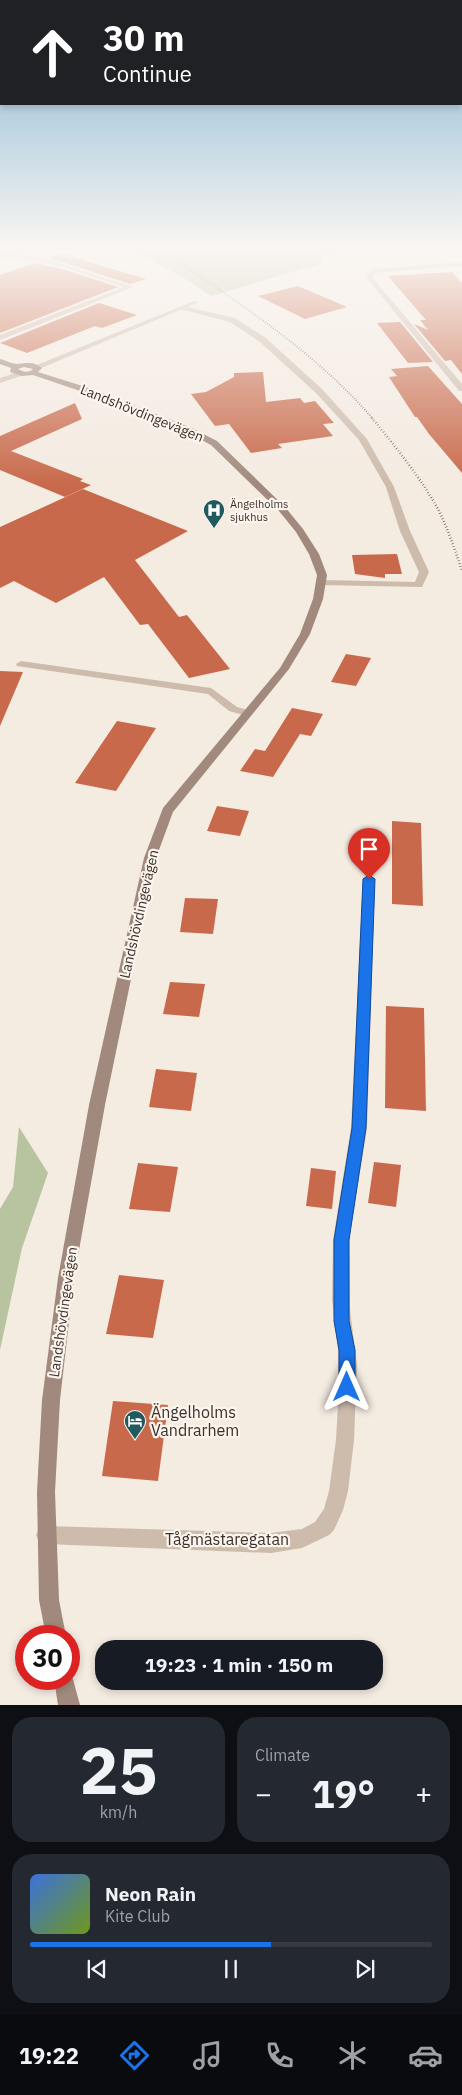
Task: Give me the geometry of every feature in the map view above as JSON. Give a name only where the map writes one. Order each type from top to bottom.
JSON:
[{"type":"street","points":[[0,338],[29,327]]},
{"type":"street","points":[[0,361],[17,370],[34,370],[138,327]]},
{"type":"street","points":[[243,327],[264,340],[320,392],[363,438],[390,487],[405,531],[424,572],[419,585],[322,584]]},
{"type":"street","points":[[410,327],[462,389]]},
{"type":"street","points":[[0,381],[17,370]]},
{"type":"street","name":"Landshövdingevägen","points":[[34,370],[161,418],[189,430],[214,444],[282,509],[300,531],[320,564],[322,584],[306,634],[284,668],[167,811],[150,858],[97,1105],[66,1278],[51,1400],[46,1492],[48,1600],[54,1625]]},
{"type":"street","points":[[21,664],[211,691],[233,709],[247,713]]},
{"type":"street","name":"Tågmästaregatan","points":[[46,1535],[271,1543],[291,1541],[309,1536],[328,1522],[338,1497],[347,1423],[347,1350],[342,1321],[341,1240],[359,1128],[369,879]]},
{"type":"street","points":[[66,1690],[69,1705]]},
{"type":"green space","points":[[19,1127],[48,1173],[22,1248],[0,1350],[0,1209],[13,1187]]},
{"type":"building","points":[[0,327],[17,327],[0,333]]},
{"type":"building","points":[[41,327],[94,327],[27,353],[0,343]]},
{"type":"building","points":[[380,327],[404,327],[433,362],[408,363]]},
{"type":"building","points":[[416,327],[428,330],[425,327],[462,327],[462,374],[451,360],[445,361]]},
{"type":"building","points":[[428,366],[462,404],[462,473],[417,417],[415,417],[389,377],[397,376],[391,369]]},
{"type":"building","points":[[263,372],[266,402],[300,398],[304,403],[315,401],[334,423],[323,424],[333,436],[278,444],[282,448],[251,453],[229,424],[215,426],[191,394],[206,392],[234,377],[234,373]]},
{"type":"building","points":[[75,403],[82,419],[11,451],[83,479],[80,481],[91,485],[65,497],[0,470],[0,436]]},
{"type":"building","points":[[83,489],[188,531],[135,560],[179,617],[187,615],[230,669],[189,678],[148,624],[140,625],[104,577],[56,603],[14,581],[0,588],[0,527]]},
{"type":"building","points":[[397,554],[402,574],[385,574],[385,578],[355,574],[352,555]]},
{"type":"building","points":[[346,654],[371,658],[356,686],[331,682]]},
{"type":"building","points":[[0,671],[23,672],[0,726]]},
{"type":"building","points":[[292,708],[323,714],[311,736],[300,734],[273,777],[240,771],[255,749],[265,751]]},
{"type":"building","points":[[117,721],[156,728],[116,791],[75,783]]},
{"type":"building","points":[[217,806],[249,811],[240,836],[207,831]]},
{"type":"building","points":[[392,821],[421,823],[423,906],[392,904]]},
{"type":"building","points":[[185,898],[218,899],[213,934],[180,932]]},
{"type":"building","points":[[170,982],[205,984],[199,1017],[163,1014]]},
{"type":"building","points":[[386,1006],[424,1008],[426,1111],[385,1108]]},
{"type":"building","points":[[156,1069],[197,1073],[191,1111],[149,1107]]},
{"type":"building","points":[[374,1162],[401,1165],[396,1207],[368,1203]]},
{"type":"building","points":[[138,1163],[178,1167],[170,1212],[129,1209]]},
{"type":"building","points":[[311,1168],[336,1171],[332,1209],[306,1206]]},
{"type":"building","points":[[119,1275],[164,1280],[153,1338],[106,1334]]},
{"type":"building","name":"Ängelholms Vandrarhem","points":[[113,1401],[168,1405],[158,1481],[102,1476]]},
{"type":"railway","points":[[271,327],[324,370],[373,419]]},
{"type":"railway","points":[[372,418],[431,497],[448,532],[462,571]]},
{"type":"place","name":"Ängelholms sjukhus","points":[[214,529]]},
{"type":"place","name":"Ängelholms Vandrarhem","points":[[135,1440]]},
{"type":"route","points":[[347,1387],[347,1350],[342,1321],[341,1240],[359,1128],[369,879]]}]
